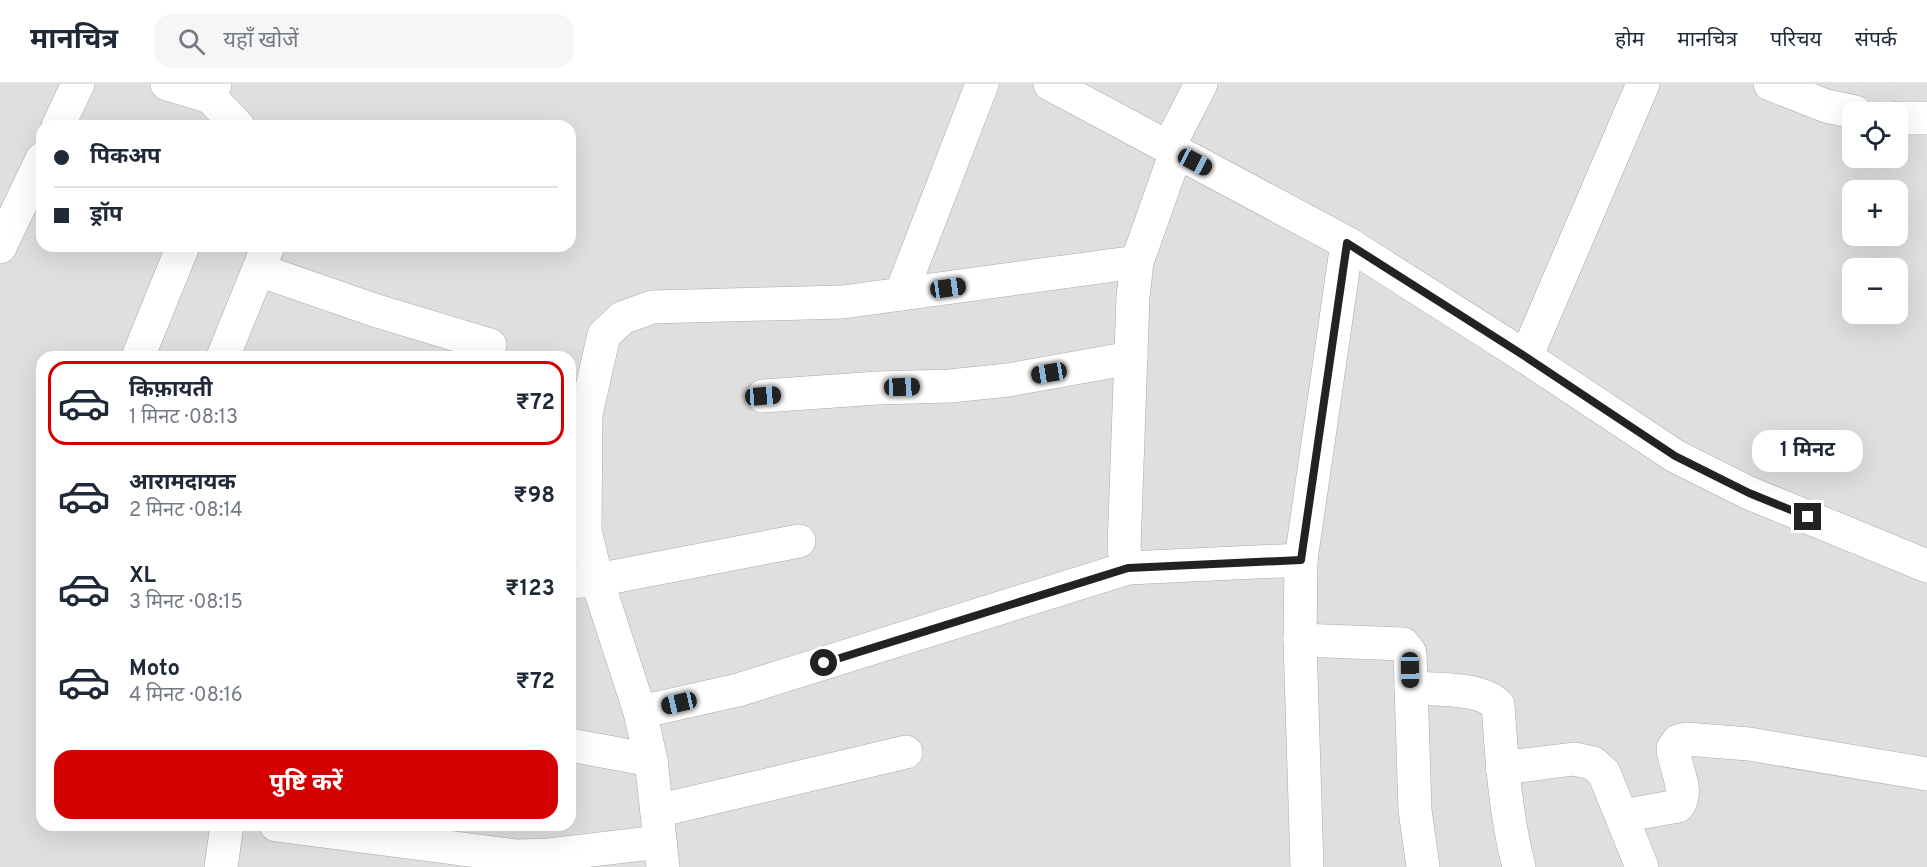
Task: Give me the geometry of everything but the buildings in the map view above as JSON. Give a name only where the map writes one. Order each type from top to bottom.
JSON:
[{"type":"street","points":[[61,120],[78,84]]},
{"type":"street","points":[[167,84],[212,91],[231,120]]},
{"type":"street","points":[[901,294],[982,84]]},
{"type":"street","points":[[1050,84],[1347,243],[1526,357],[1675,456],[1749,493],[1927,566]]},
{"type":"street","points":[[1128,568],[1124,549],[1133,297],[1137,262],[1172,150],[1201,84]]},
{"type":"street","points":[[1526,357],[1642,84]]},
{"type":"street","points":[[1770,84],[1826,106],[1842,109]]},
{"type":"street","points":[[1908,118],[1927,118]]},
{"type":"street","points":[[0,247],[36,172]]},
{"type":"street","points":[[1307,867],[1300,640],[1301,560],[1347,243]]},
{"type":"street","points":[[140,351],[181,252]]},
{"type":"street","points":[[225,351],[264,258],[374,310],[490,345]]},
{"type":"street","points":[[660,840],[651,760],[640,712],[583,581],[585,531],[578,446],[604,335],[622,318],[652,307],[843,302],[1137,262]]},
{"type":"street","points":[[763,396],[997,381],[1131,358]]},
{"type":"street","points":[[583,581],[799,541]]},
{"type":"street","points":[[640,712],[738,690],[1128,568],[1301,560]]},
{"type":"street","points":[[1300,640],[1403,644],[1410,653],[1415,810],[1423,867]]},
{"type":"street","points":[[1411,688],[1478,694],[1492,699],[1498,705],[1508,817],[1519,867]]},
{"type":"street","points":[[1622,816],[1678,806],[1681,803],[1684,795],[1673,756],[1673,748],[1678,741],[1686,739],[1749,744],[1927,774]]},
{"type":"street","points":[[576,746],[651,760]]},
{"type":"street","points":[[322,831],[516,856],[549,855],[660,840],[906,752]]},
{"type":"street","points":[[1502,768],[1574,759],[1593,763],[1604,773],[1642,867]]},
{"type":"street","points":[[221,867],[226,831]]},
{"type":"shaded area","points":[[0,84],[1927,84],[1927,867],[0,867]]},
{"type":"route","points":[[824,663],[1128,568],[1301,560],[1347,243],[1526,357],[1675,456],[1749,493],[1808,517]]}]
